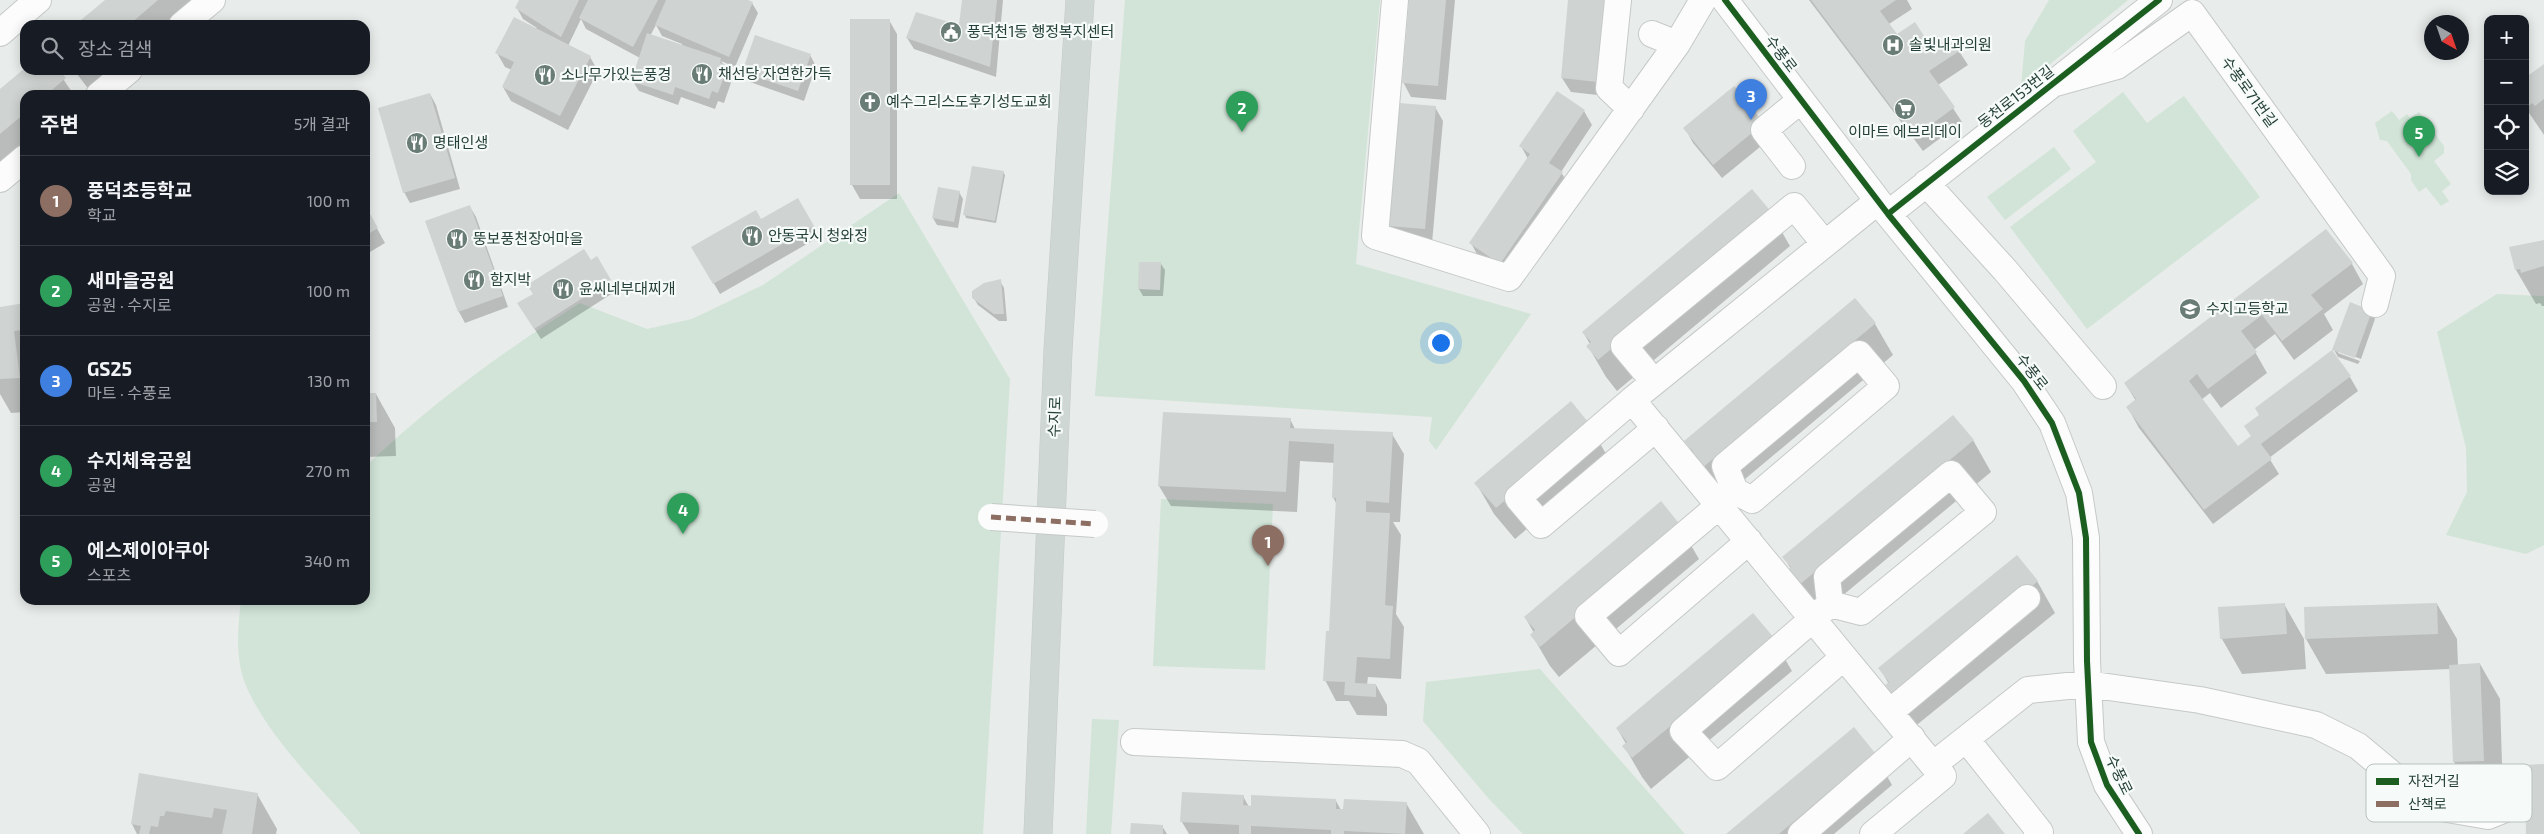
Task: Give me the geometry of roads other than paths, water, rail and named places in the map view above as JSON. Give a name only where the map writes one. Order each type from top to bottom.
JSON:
[{"type":"main road","name":"수지로","points":[[1038,834],[1058,350],[1080,0]]},
{"type":"street","points":[[0,32],[38,0]]},
{"type":"street","points":[[188,20],[212,0]]},
{"type":"street","points":[[1395,0],[1376,236],[1509,278],[1677,44],[1703,0]]},
{"type":"street","points":[[1618,0],[1610,88],[1631,109]]},
{"type":"street","name":"수풍로","points":[[1725,0],[1883,207],[2024,381],[2044,409],[2059,437],[2079,493],[2086,538],[2087,684],[2090,733],[2100,770],[2118,803],[2139,834]]},
{"type":"street","name":"동천로153번길","points":[[1656,428],[1541,525],[1518,498],[1632,400],[1825,244],[1883,207],[1926,183],[2159,0]]},
{"type":"street","name":"수풍로71번길","points":[[2052,84],[2117,66],[2192,13],[2382,276],[2375,304]]},
{"type":"street","points":[[1652,34],[1677,44]]},
{"type":"street","points":[[105,90],[123,75]]},
{"type":"street","points":[[1792,166],[1764,130],[1801,100]]},
{"type":"street","points":[[0,179],[20,162]]},
{"type":"street","points":[[1926,183],[2005,270],[2103,386]]},
{"type":"street","points":[[1654,382],[1624,346],[1794,206],[1825,244]]},
{"type":"street","points":[[1632,400],[1656,428],[1728,498],[1752,500],[1886,386],[1859,354],[1724,466],[1728,498],[1749,541],[1822,612],[1844,657],[1943,776],[1873,834]]},
{"type":"street","points":[[1822,612],[1827,577],[1951,474],[1983,512],[1861,612],[1822,612],[1683,731],[1717,767],[1844,657]]},
{"type":"street","points":[[1728,498],[1588,616],[1619,653],[1749,541]]},
{"type":"street","points":[[991,517],[1095,524]]},
{"type":"street","points":[[1890,712],[2028,598]]},
{"type":"street","points":[[1933,765],[2028,690],[2087,684],[2200,700],[2316,725],[2358,746],[2380,764]]},
{"type":"street","points":[[1801,834],[1912,738]]},
{"type":"street","points":[[1966,739],[2040,832],[2037,834]]},
{"type":"street","points":[[1134,742],[1402,754],[1418,761],[1477,834]]},
{"type":"place","name":"풍덕천1동 행정복지센터","points":[[951,32]]},
{"type":"place","name":"솔빛내과의원","points":[[1893,45]]},
{"type":"place","name":"채선당 자연한가득","points":[[702,74]]},
{"type":"place","name":"소나무가있는풍경","points":[[545,75]]},
{"type":"place","name":"예수그리스도후기성도교회","points":[[870,102]]},
{"type":"place","name":"이마트 에브리데이","points":[[1905,109]]},
{"type":"place","name":"GS25","points":[[1751,120]]},
{"type":"place","name":"새마을공원","points":[[1242,132]]},
{"type":"place","name":"명태인생","points":[[417,143]]},
{"type":"place","name":"에스제이아쿠아","points":[[2419,157]]},
{"type":"place","name":"안동국시 청와정","points":[[752,236]]},
{"type":"place","name":"뚱보풍천장어마을","points":[[457,239]]},
{"type":"place","name":"함지박","points":[[474,280]]},
{"type":"place","name":"윤씨네부대찌개","points":[[563,289]]},
{"type":"place","name":"수지고등학교","points":[[2190,309]]},
{"type":"place","name":"수지체육공원","points":[[683,534]]},
{"type":"place","name":"풍덕초등학교","points":[[1268,566]]}]
